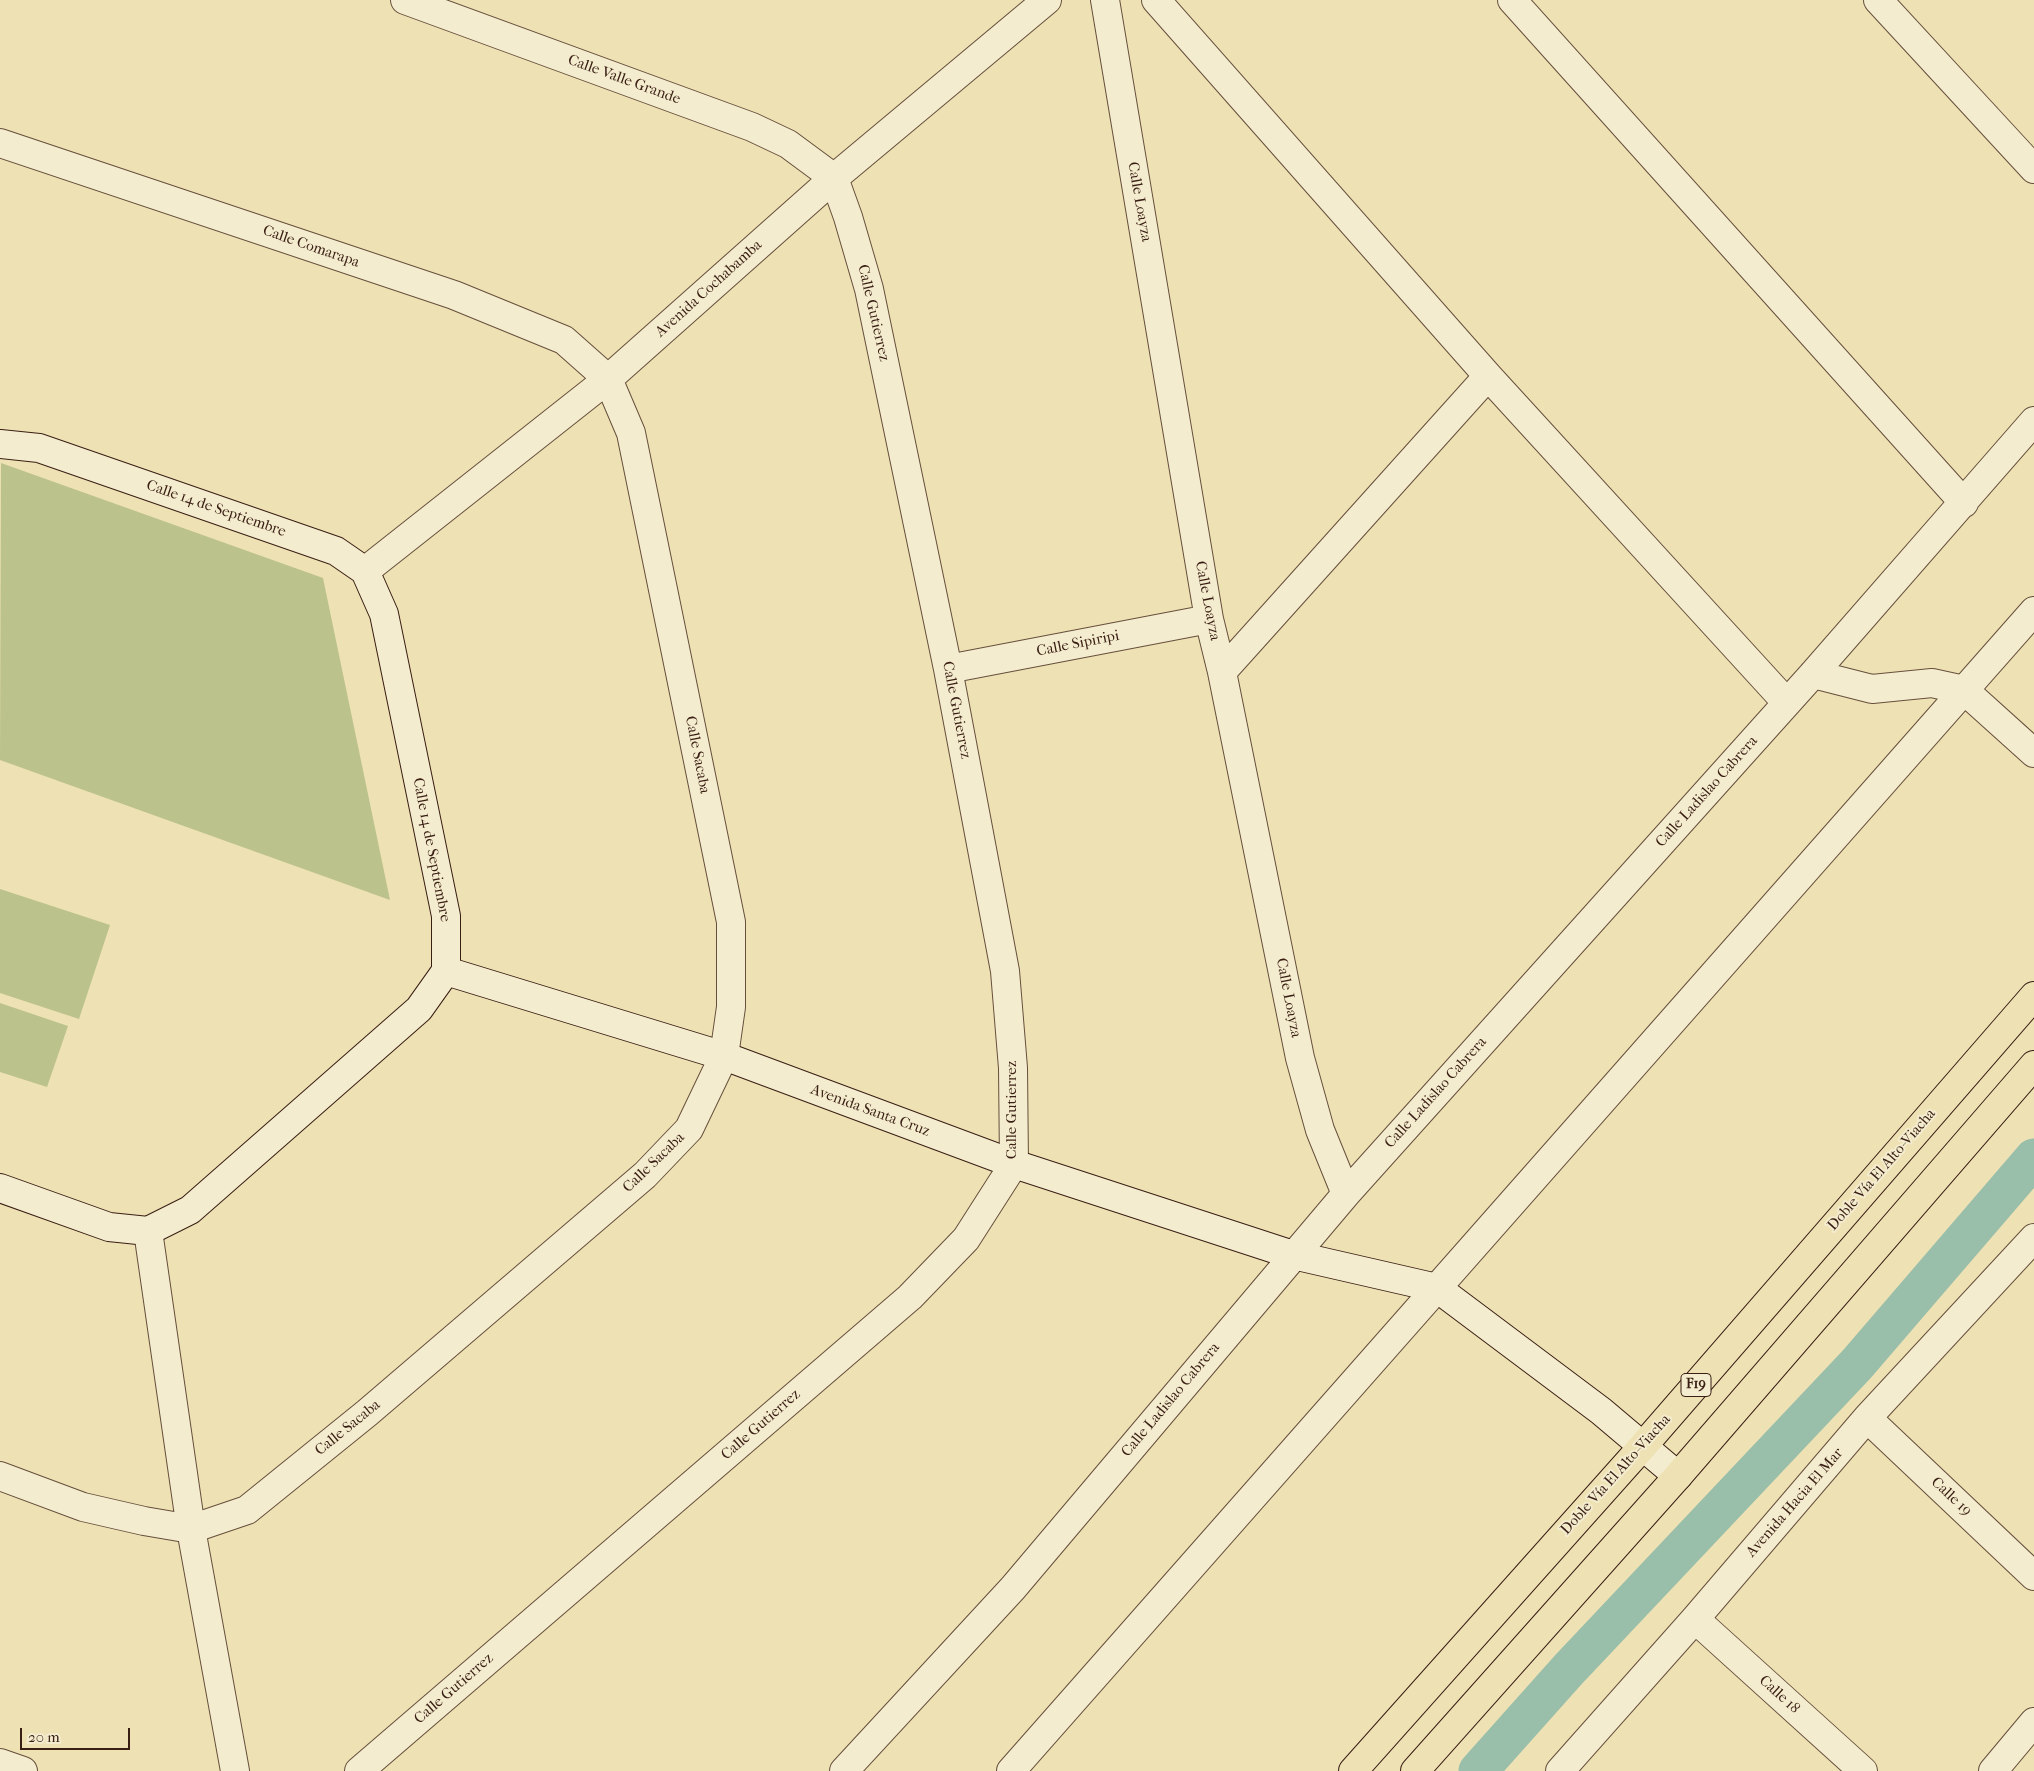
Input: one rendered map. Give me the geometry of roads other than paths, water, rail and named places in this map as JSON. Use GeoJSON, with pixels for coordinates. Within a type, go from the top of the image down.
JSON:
{"type":"FeatureCollection","features":[{"type":"Feature","properties":{"kind":"highway","name":"Doble Vía El Alto-Viacha"},"geometry":{"type":"LineString","coordinates":[[1353,1771],[1643,1446],[2034,996]]}},
{"type":"Feature","properties":{"kind":"highway"},"geometry":{"type":"LineString","coordinates":[[1415,1771],[1678,1476],[2034,1065]]}},
{"type":"Feature","properties":{"kind":"street","name":"Calle Valle Grande"},"geometry":{"type":"LineString","coordinates":[[405,0],[752,127],[788,144],[834,178]]}},
{"type":"Feature","properties":{"kind":"street","name":"Avenida Cochabamba"},"geometry":{"type":"LineString","coordinates":[[365,571],[608,379],[834,178],[1047,0]]}},
{"type":"Feature","properties":{"kind":"street","name":"Calle Loayza"},"geometry":{"type":"LineString","coordinates":[[1105,0],[1209,619],[1222,672],[1300,1058],[1320,1130],[1346,1194]]}},
{"type":"Feature","properties":{"kind":"street"},"geometry":{"type":"LineString","coordinates":[[1156,0],[1488,376],[1787,703]]}},
{"type":"Feature","properties":{"kind":"street"},"geometry":{"type":"LineString","coordinates":[[1512,0],[1964,503]]}},
{"type":"Feature","properties":{"kind":"street"},"geometry":{"type":"LineString","coordinates":[[1878,0],[2034,170]]}},
{"type":"Feature","properties":{"kind":"street","name":"Calle Comarapa"},"geometry":{"type":"LineString","coordinates":[[0,143],[454,295],[564,340],[608,379]]}},
{"type":"Feature","properties":{"kind":"street","name":"Calle Gutierrez"},"geometry":{"type":"LineString","coordinates":[[359,1771],[910,1297],[966,1239],[1014,1164],[1013,1068],[1006,971],[948,669],[869,289],[834,178]]}},
{"type":"Feature","properties":{"kind":"street"},"geometry":{"type":"LineString","coordinates":[[1222,672],[1488,376]]}},
{"type":"Feature","properties":{"kind":"street","name":"Calle Sacaba"},"geometry":{"type":"LineString","coordinates":[[0,1476],[83,1507],[144,1521],[191,1529],[246,1510],[367,1413],[645,1175],[689,1129],[724,1056],[731,1007],[731,922],[631,433],[608,379]]}},
{"type":"Feature","properties":{"kind":"street","name":"Calle Ladislao Cabrera"},"geometry":{"type":"LineString","coordinates":[[844,1771],[1012,1588],[1346,1194],[1813,674],[2034,421]]}},
{"type":"Feature","properties":{"kind":"street","name":"Calle 14 de Septiembre"},"geometry":{"type":"LineString","coordinates":[[0,444],[39,448],[58,454],[336,551],[365,571],[384,614],[442,896],[446,916],[446,971]]}},
{"type":"Feature","properties":{"kind":"street"},"geometry":{"type":"LineString","coordinates":[[1011,1771],[2034,611]]}},
{"type":"Feature","properties":{"kind":"street","name":"Calle Sipiripi"},"geometry":{"type":"LineString","coordinates":[[948,669],[1209,619]]}},
{"type":"Feature","properties":{"kind":"street"},"geometry":{"type":"LineString","coordinates":[[1813,674],[1872,689],[1932,683],[1964,690],[2034,753]]}},
{"type":"Feature","properties":{"kind":"street"},"geometry":{"type":"LineString","coordinates":[[0,1188],[108,1227],[148,1232],[190,1210],[419,1009],[446,971]]}},
{"type":"Feature","properties":{"kind":"street","name":"Avenida Santa Cruz"},"geometry":{"type":"LineString","coordinates":[[446,971],[724,1056],[1014,1164],[1293,1255],[1437,1288]]}},
{"type":"Feature","properties":{"kind":"street"},"geometry":{"type":"LineString","coordinates":[[148,1232],[191,1529],[235,1771]]}},
{"type":"Feature","properties":{"kind":"street","name":"Avenida Hacia El Mar"},"geometry":{"type":"LineString","coordinates":[[1560,1771],[1695,1619],[1867,1418],[2034,1238]]}},
{"type":"Feature","properties":{"kind":"street"},"geometry":{"type":"LineString","coordinates":[[1437,1288],[1601,1411],[1678,1476]]}},
{"type":"Feature","properties":{"kind":"street","name":"Calle 19"},"geometry":{"type":"LineString","coordinates":[[1867,1418],[2034,1576]]}},
{"type":"Feature","properties":{"kind":"street","name":"Calle 18"},"geometry":{"type":"LineString","coordinates":[[1695,1619],[1863,1771]]}},
{"type":"Feature","properties":{"kind":"street"},"geometry":{"type":"LineString","coordinates":[[1993,1771],[2034,1722]]}},
{"type":"Feature","properties":{"kind":"street"},"geometry":{"type":"LineString","coordinates":[[0,1762],[24,1771]]}},
{"type":"Feature","properties":{"kind":"waterway"},"geometry":{"type":"LineString","coordinates":[[1478,1771],[1569,1669],[1857,1364],[2034,1158]]}}]}
